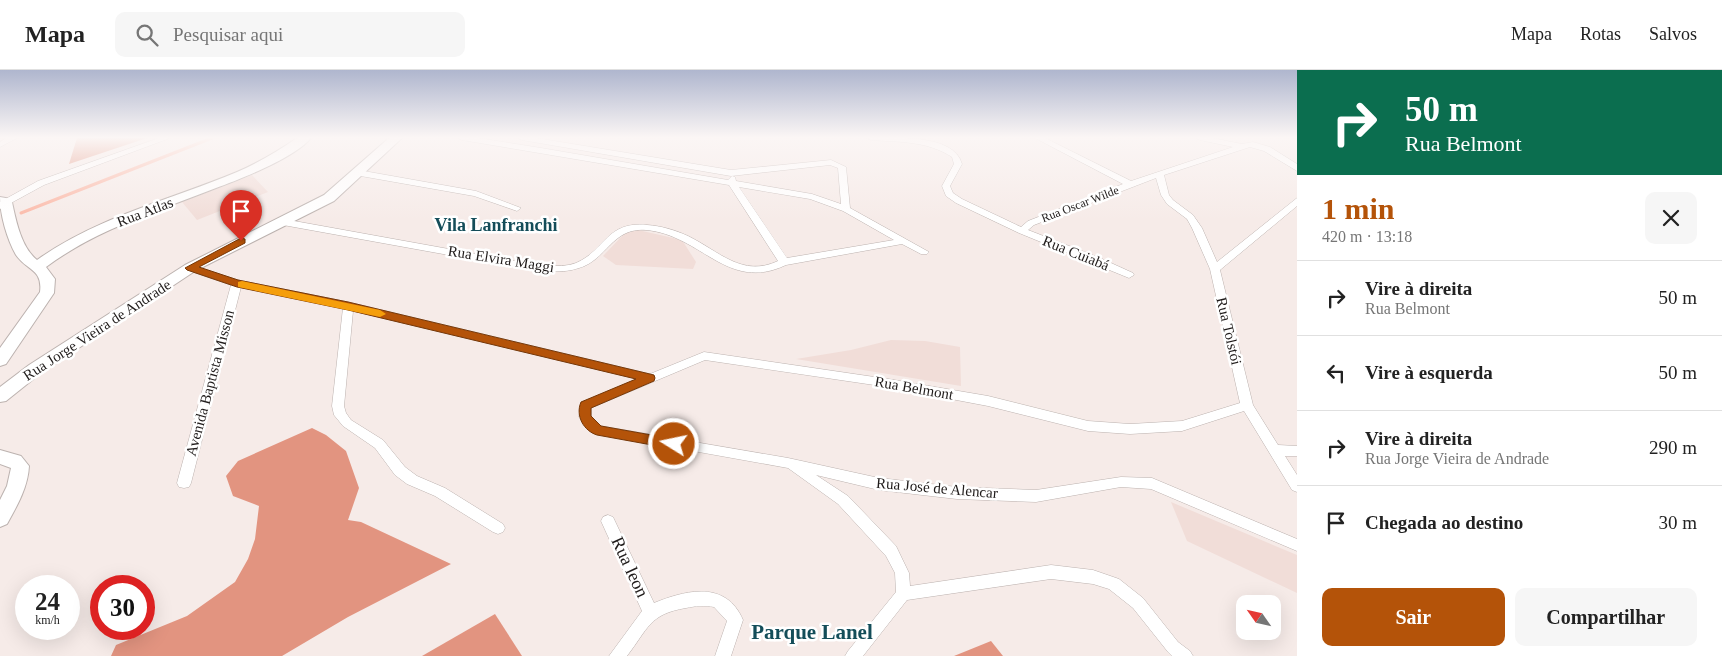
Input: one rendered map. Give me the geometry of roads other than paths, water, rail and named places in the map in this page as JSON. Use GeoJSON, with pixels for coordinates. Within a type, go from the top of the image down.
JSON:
{"type":"FeatureCollection","features":[{"type":"Feature","properties":{"kind":"street"},"geometry":{"type":"LineString","coordinates":[[0,360],[47,293],[50,282],[46,274],[38,266],[24,257],[3,208],[41,183],[90,165]]}},
{"type":"Feature","properties":{"kind":"street","name":"Rua Atlas"},"geometry":{"type":"LineString","coordinates":[[38,266],[92,232],[218,184],[261,165]]}},
{"type":"Feature","properties":{"kind":"street","name":"Rua Jorge Vieira de Andrade"},"geometry":{"type":"LineString","coordinates":[[0,396],[35,369],[190,268],[214,254],[329,198],[366,165]]}},
{"type":"Feature","properties":{"kind":"street"},"geometry":{"type":"LineString","coordinates":[[658,165],[732,178],[812,197],[846,209],[924,252]]}},
{"type":"Feature","properties":{"kind":"street"},"geometry":{"type":"LineString","coordinates":[[732,178],[801,165]]}},
{"type":"Feature","properties":{"kind":"street"},"geometry":{"type":"LineString","coordinates":[[838,165],[842,167],[846,209]]}},
{"type":"Feature","properties":{"kind":"street"},"geometry":{"type":"LineString","coordinates":[[957,165],[946,186],[949,194],[959,201],[1022,231]]}},
{"type":"Feature","properties":{"kind":"street"},"geometry":{"type":"LineString","coordinates":[[1093,165],[1130,184]]}},
{"type":"Feature","properties":{"kind":"street","name":"Rua Oscar Wilde"},"geometry":{"type":"LineString","coordinates":[[1022,231],[1031,223],[1130,184],[1188,165]]}},
{"type":"Feature","properties":{"kind":"street"},"geometry":{"type":"LineString","coordinates":[[358,173],[476,194],[517,208]]}},
{"type":"Feature","properties":{"kind":"street","name":"Rua Tolstói"},"geometry":{"type":"LineString","coordinates":[[1160,175],[1164,194],[1170,202],[1194,222],[1215,269],[1247,406],[1297,486]]}},
{"type":"Feature","properties":{"kind":"street"},"geometry":{"type":"LineString","coordinates":[[732,178],[784,262],[903,241]]}},
{"type":"Feature","properties":{"kind":"street"},"geometry":{"type":"LineString","coordinates":[[1215,269],[1297,201]]}},
{"type":"Feature","properties":{"kind":"street","name":"Rua Elvira Maggi"},"geometry":{"type":"LineString","coordinates":[[283,222],[522,264],[566,268],[587,263],[621,229],[637,226],[672,232],[687,238],[737,267],[756,272],[773,269],[784,262]]}},
{"type":"Feature","properties":{"kind":"street","name":"Rua Cuiabá"},"geometry":{"type":"LineString","coordinates":[[1022,231],[1097,260],[1128,275]]}},
{"type":"Feature","properties":{"kind":"street"},"geometry":{"type":"LineString","coordinates":[[190,268],[237,283],[348,306],[650,378]]}},
{"type":"Feature","properties":{"kind":"street","name":"Avenida Baptista Misson"},"geometry":{"type":"LineString","coordinates":[[184,484],[237,283]]}},
{"type":"Feature","properties":{"kind":"street"},"geometry":{"type":"LineString","coordinates":[[348,306],[338,406],[340,415],[347,423],[379,444],[400,471],[412,480],[440,492],[498,528]]}},
{"type":"Feature","properties":{"kind":"street","name":"Rua Belmont"},"geometry":{"type":"LineString","coordinates":[[585,406],[704,356],[888,383],[988,401],[1088,426],[1130,429],[1182,426],[1247,406]]}},
{"type":"Feature","properties":{"kind":"street","name":"Rua José de Alencar"},"geometry":{"type":"LineString","coordinates":[[585,406],[585,417],[597,430],[788,463],[879,484],[957,493],[1036,496],[1121,482],[1152,484],[1297,545]]}},
{"type":"Feature","properties":{"kind":"street"},"geometry":{"type":"LineString","coordinates":[[1273,450],[1297,451]]}},
{"type":"Feature","properties":{"kind":"street"},"geometry":{"type":"LineString","coordinates":[[0,457],[15,462],[20,466],[20,474],[12,495],[0,518]]}},
{"type":"Feature","properties":{"kind":"street"},"geometry":{"type":"LineString","coordinates":[[788,463],[842,500],[891,550],[902,573],[903,594],[853,656]]}},
{"type":"Feature","properties":{"kind":"street","name":"Rua leon"},"geometry":{"type":"LineString","coordinates":[[608,521],[651,613]]}},
{"type":"Feature","properties":{"kind":"street"},"geometry":{"type":"LineString","coordinates":[[903,594],[1051,572],[1093,577],[1114,584],[1138,603],[1173,647],[1185,656]]}},
{"type":"Feature","properties":{"kind":"street"},"geometry":{"type":"LineString","coordinates":[[618,656],[651,613],[669,604],[700,599],[715,600],[727,607],[734,620],[723,656]]}},
{"type":"Feature","properties":{"kind":"waterway"},"geometry":{"type":"LineString","coordinates":[[21,213],[142,165]]}},
{"type":"Feature","properties":{"kind":"district","name":"Vila Lanfranchi"},"geometry":{"type":"Point","coordinates":[496,225]}},
{"type":"Feature","properties":{"kind":"district","name":"Parque Lanel"},"geometry":{"type":"Point","coordinates":[812,632]}}]}
